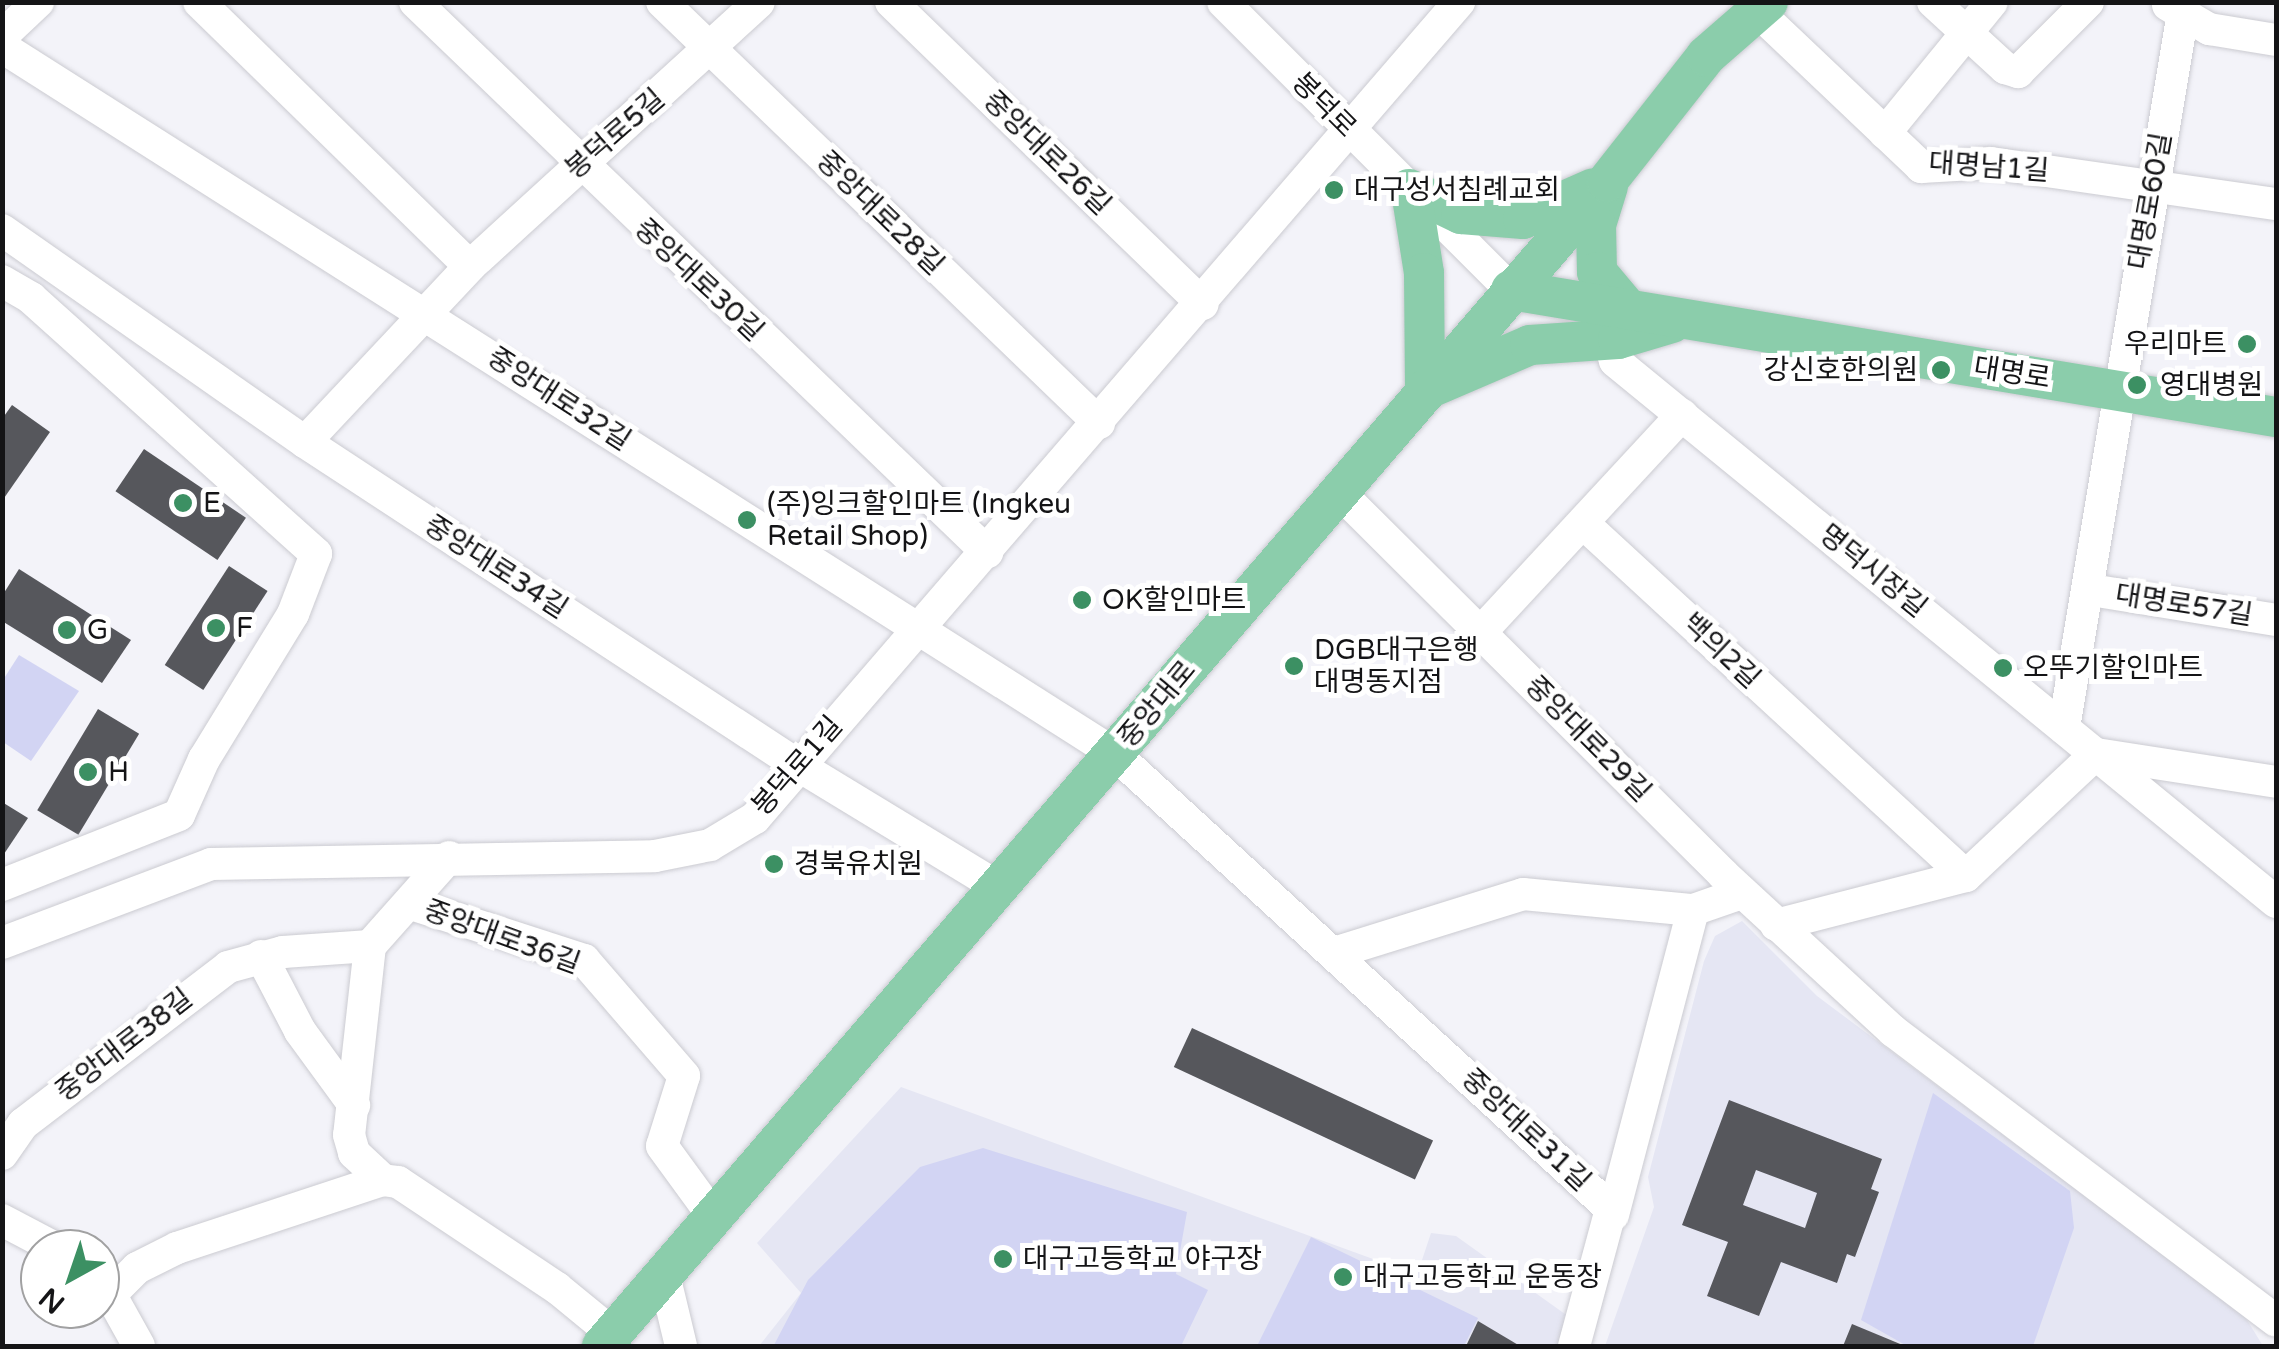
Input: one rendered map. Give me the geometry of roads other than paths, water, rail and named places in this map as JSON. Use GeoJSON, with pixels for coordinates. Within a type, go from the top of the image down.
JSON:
{"type":"FeatureCollection","features":[{"type":"Feature","properties":{"kind":"main road","name":"중앙대로"},"geometry":{"type":"LineString","coordinates":[[607,1340],[1609,180],[1706,56],[1752,6]]}},
{"type":"Feature","properties":{"kind":"main road"},"geometry":{"type":"LineString","coordinates":[[1410,190],[1461,214],[1523,218],[1609,180]]}},
{"type":"Feature","properties":{"kind":"main road"},"geometry":{"type":"LineString","coordinates":[[1609,180],[1596,225],[1597,272],[1618,324]]}},
{"type":"Feature","properties":{"kind":"main road"},"geometry":{"type":"LineString","coordinates":[[1410,190],[1424,273],[1425,390],[1530,345],[1618,324]]}},
{"type":"Feature","properties":{"kind":"main road"},"geometry":{"type":"LineString","coordinates":[[1511,290],[1618,324]]}},
{"type":"Feature","properties":{"kind":"main road","name":"대명로"},"geometry":{"type":"LineString","coordinates":[[1618,324],[1686,319],[2276,417]]}},
{"type":"Feature","properties":{"kind":"street"},"geometry":{"type":"LineString","coordinates":[[2,36],[38,2]]}},
{"type":"Feature","properties":{"kind":"street"},"geometry":{"type":"LineString","coordinates":[[199,2],[470,266]]}},
{"type":"Feature","properties":{"kind":"street","name":"중앙대로30길"},"geometry":{"type":"LineString","coordinates":[[415,2],[578,165],[988,552]]}},
{"type":"Feature","properties":{"kind":"street","name":"중앙대로28길"},"geometry":{"type":"LineString","coordinates":[[662,2],[1098,423]]}},
{"type":"Feature","properties":{"kind":"street","name":"봉덕로5길"},"geometry":{"type":"LineString","coordinates":[[305,442],[470,266],[578,165],[711,50],[759,2]]}},
{"type":"Feature","properties":{"kind":"street","name":"중앙대로26길"},"geometry":{"type":"LineString","coordinates":[[891,2],[1203,304]]}},
{"type":"Feature","properties":{"kind":"street","name":"봉덕로"},"geometry":{"type":"LineString","coordinates":[[1223,2],[1511,290]]}},
{"type":"Feature","properties":{"kind":"street","name":"봉덕로1길"},"geometry":{"type":"LineString","coordinates":[[2,943],[211,864],[449,857],[592,860],[710,845],[755,818],[1203,304],[1459,2]]}},
{"type":"Feature","properties":{"kind":"street"},"geometry":{"type":"LineString","coordinates":[[1934,2],[2005,68],[2018,72],[2088,2]]}},
{"type":"Feature","properties":{"kind":"street"},"geometry":{"type":"LineString","coordinates":[[1885,133],[1992,2]]}},
{"type":"Feature","properties":{"kind":"street","name":"대명남1길"},"geometry":{"type":"LineString","coordinates":[[1752,6],[1921,167],[1991,163],[2154,183],[2276,204]]}},
{"type":"Feature","properties":{"kind":"street"},"geometry":{"type":"LineString","coordinates":[[2174,7],[2210,29],[2276,40]]}},
{"type":"Feature","properties":{"kind":"street","name":"대명로60길"},"geometry":{"type":"LineString","coordinates":[[2119,391],[2154,183],[2174,7]]}},
{"type":"Feature","properties":{"kind":"street","name":"중앙대로32길"},"geometry":{"type":"LineString","coordinates":[[2,47],[1115,754]]}},
{"type":"Feature","properties":{"kind":"street","name":"중앙대로34길"},"geometry":{"type":"LineString","coordinates":[[2,230],[305,442],[799,766],[1000,888]]}},
{"type":"Feature","properties":{"kind":"street"},"geometry":{"type":"LineString","coordinates":[[2,280],[30,298],[316,554],[293,614],[204,760],[179,815],[2,885]]}},
{"type":"Feature","properties":{"kind":"street","name":"명덕시장길"},"geometry":{"type":"LineString","coordinates":[[1618,324],[1615,361],[2276,902]]}},
{"type":"Feature","properties":{"kind":"street"},"geometry":{"type":"LineString","coordinates":[[2064,728],[2090,590],[2119,391]]}},
{"type":"Feature","properties":{"kind":"street"},"geometry":{"type":"LineString","coordinates":[[1480,632],[1584,526],[1682,415]]}},
{"type":"Feature","properties":{"kind":"street","name":"중앙대로29길"},"geometry":{"type":"LineString","coordinates":[[1338,491],[1742,893],[1894,1032],[2276,1320]]}},
{"type":"Feature","properties":{"kind":"street","name":"백의2길"},"geometry":{"type":"LineString","coordinates":[[1584,526],[1966,876]]}},
{"type":"Feature","properties":{"kind":"street","name":"대명로57길"},"geometry":{"type":"LineString","coordinates":[[2090,590],[2276,620]]}},
{"type":"Feature","properties":{"kind":"street","name":"중앙대로31길"},"geometry":{"type":"LineString","coordinates":[[1115,754],[1613,1216],[1574,1346]]}},
{"type":"Feature","properties":{"kind":"street"},"geometry":{"type":"LineString","coordinates":[[1776,924],[1966,876],[2096,754],[2276,782]]}},
{"type":"Feature","properties":{"kind":"street"},"geometry":{"type":"LineString","coordinates":[[449,857],[370,946],[354,1105],[354,1153],[383,1180],[504,1252],[607,1340]]}},
{"type":"Feature","properties":{"kind":"street"},"geometry":{"type":"LineString","coordinates":[[1334,954],[1524,894],[1694,910],[1742,893]]}},
{"type":"Feature","properties":{"kind":"street","name":"중앙대로36길"},"geometry":{"type":"LineString","coordinates":[[410,904],[584,960],[684,1076],[662,1146],[713,1216]]}},
{"type":"Feature","properties":{"kind":"street"},"geometry":{"type":"LineString","coordinates":[[1613,1216],[1694,910]]}},
{"type":"Feature","properties":{"kind":"street","name":"중앙대로38길"},"geometry":{"type":"LineString","coordinates":[[2,1154],[23,1124],[200,986],[261,956],[370,946]]}},
{"type":"Feature","properties":{"kind":"street"},"geometry":{"type":"LineString","coordinates":[[261,956],[317,1058],[354,1105]]}},
{"type":"Feature","properties":{"kind":"street"},"geometry":{"type":"LineString","coordinates":[[120,1277],[177,1248],[383,1180]]}},
{"type":"Feature","properties":{"kind":"street"},"geometry":{"type":"LineString","coordinates":[[664,1275],[681,1346]]}},
{"type":"Feature","properties":{"kind":"street"},"geometry":{"type":"LineString","coordinates":[[120,1309],[139,1346]]}},
{"type":"Feature","properties":{"kind":"place","name":"대구성서침례교회"},"geometry":{"type":"Point","coordinates":[1334,190]}},
{"type":"Feature","properties":{"kind":"place","name":"우리마트"},"geometry":{"type":"Point","coordinates":[2247,344]}},
{"type":"Feature","properties":{"kind":"place","name":"강신호한의원"},"geometry":{"type":"Point","coordinates":[1941,370]}},
{"type":"Feature","properties":{"kind":"place","name":"영대병원"},"geometry":{"type":"Point","coordinates":[2137,385]}},
{"type":"Feature","properties":{"kind":"place","name":"E"},"geometry":{"type":"Point","coordinates":[183,503]}},
{"type":"Feature","properties":{"kind":"place","name":"(주)잉크할인마트 (Ingkeu Retail Shop)"},"geometry":{"type":"Point","coordinates":[747,520]}},
{"type":"Feature","properties":{"kind":"place","name":"OK할인마트"},"geometry":{"type":"Point","coordinates":[1082,600]}},
{"type":"Feature","properties":{"kind":"place","name":"F"},"geometry":{"type":"Point","coordinates":[216,628]}},
{"type":"Feature","properties":{"kind":"place","name":"G"},"geometry":{"type":"Point","coordinates":[67,630]}},
{"type":"Feature","properties":{"kind":"place","name":"DGB대구은행 대명동지점"},"geometry":{"type":"Point","coordinates":[1294,666]}},
{"type":"Feature","properties":{"kind":"place","name":"오뚜기할인마트"},"geometry":{"type":"Point","coordinates":[2003,668]}},
{"type":"Feature","properties":{"kind":"place","name":"H"},"geometry":{"type":"Point","coordinates":[88,772]}},
{"type":"Feature","properties":{"kind":"place","name":"경북유치원"},"geometry":{"type":"Point","coordinates":[774,864]}},
{"type":"Feature","properties":{"kind":"place","name":"대구고등학교 야구장"},"geometry":{"type":"Point","coordinates":[1003,1259]}},
{"type":"Feature","properties":{"kind":"place","name":"대구고등학교 운동장"},"geometry":{"type":"Point","coordinates":[1343,1277]}}]}
